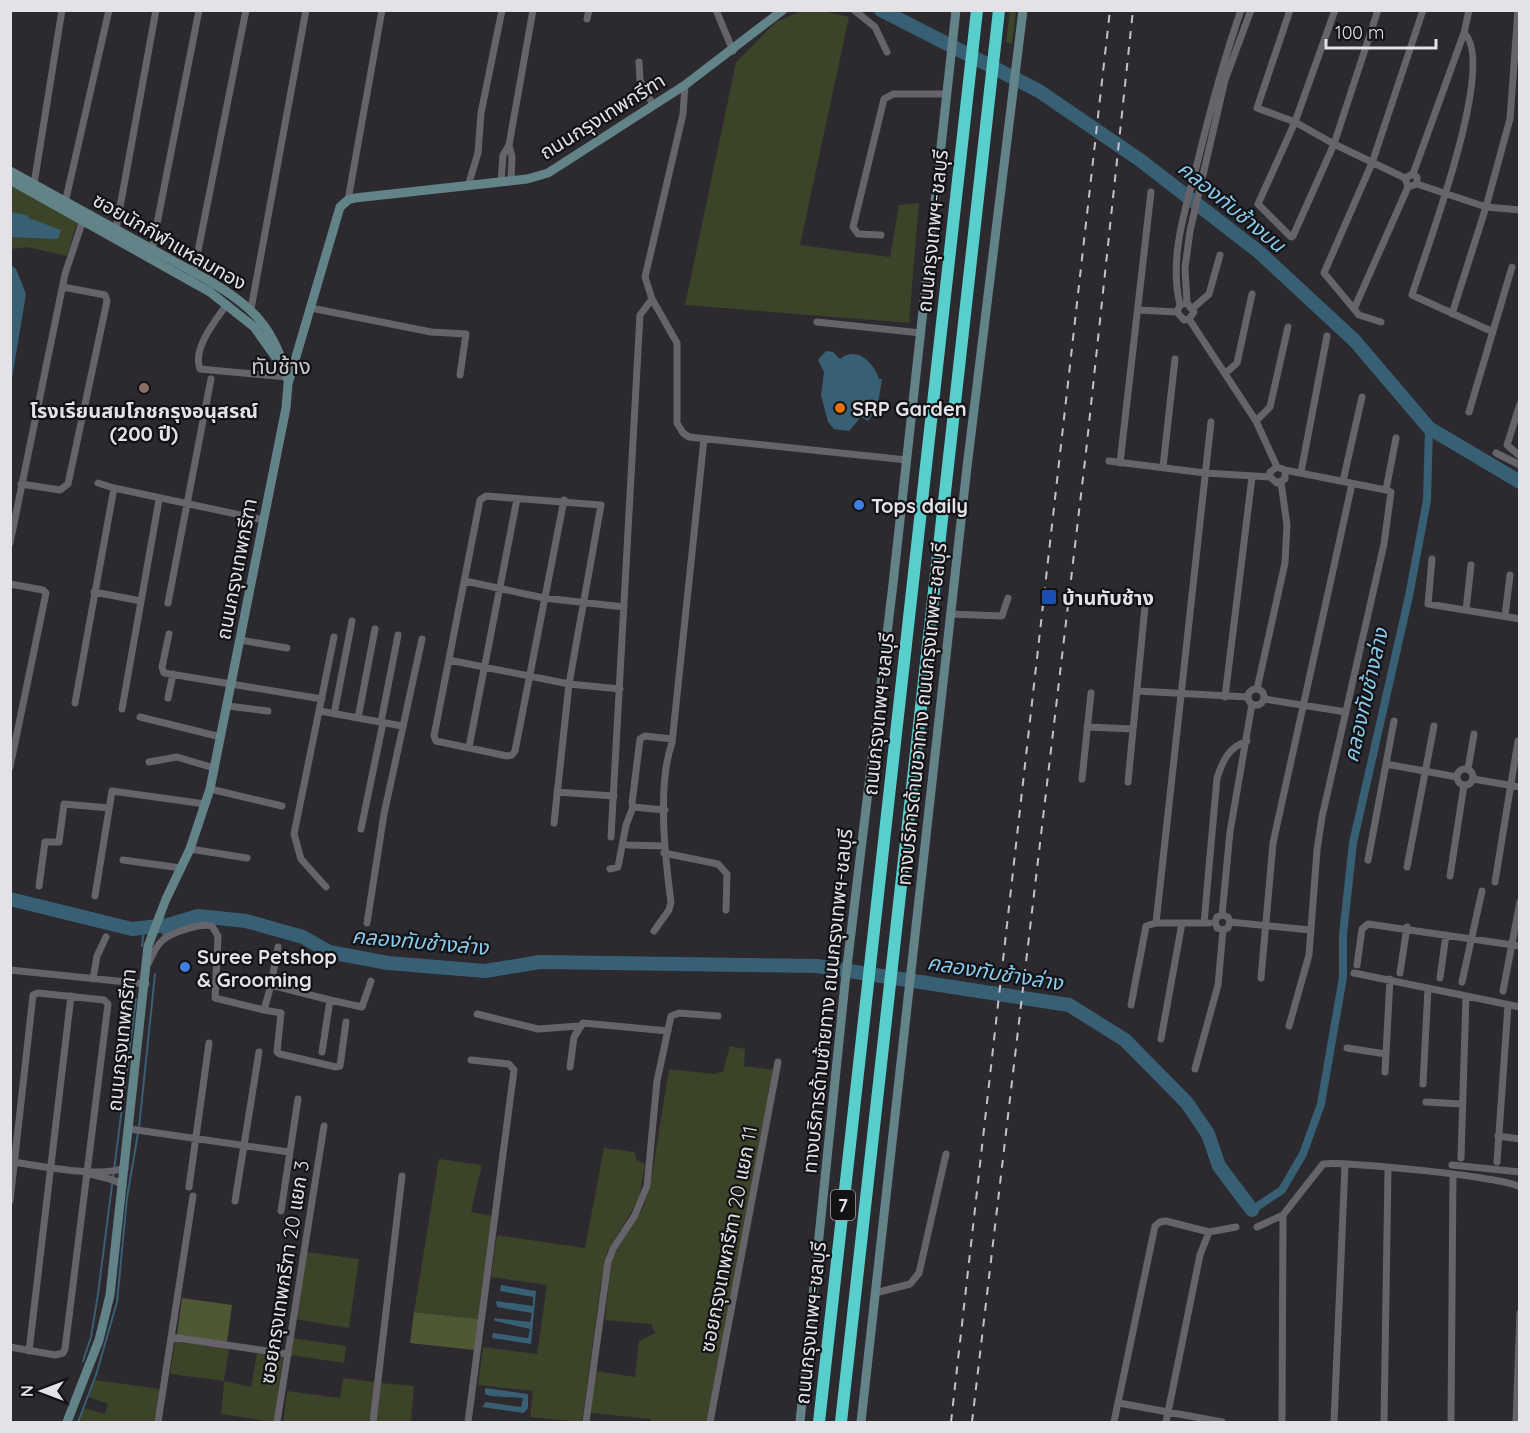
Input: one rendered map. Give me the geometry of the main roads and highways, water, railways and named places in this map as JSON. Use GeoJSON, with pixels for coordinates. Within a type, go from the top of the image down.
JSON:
{"type":"FeatureCollection","features":[{"type":"Feature","properties":{"kind":"highway","name":"ถนนกรุงเทพฯ-ชลบุรี"},"geometry":{"type":"LineString","coordinates":[[841,1422],[999,10]]}},
{"type":"Feature","properties":{"kind":"highway","name":"ถนนกรุงเทพฯ-ชลบุรี"},"geometry":{"type":"LineString","coordinates":[[819,1422],[976,17]]}},
{"type":"Feature","properties":{"kind":"main road","name":"ทางบริการด้านขวาทาง ถนนกรุงเทพฯ-ชลบุรี"},"geometry":{"type":"LineString","coordinates":[[861,1422],[950,614],[1010,101],[1023,10]]}},
{"type":"Feature","properties":{"kind":"main road","name":"ถนนกรุงเทพกรีฑา"},"geometry":{"type":"LineString","coordinates":[[67,1422],[99,1340],[105,1317],[125,1168],[133,1129],[150,938],[190,849],[210,789],[286,408],[286,377],[311,308],[340,207],[348,200],[506,182],[548,173],[685,85],[785,11]]}},
{"type":"Feature","properties":{"kind":"main road","name":"ทางบริการด้านซ้ายทาง ถนนกรุงเทพฯ-ชลบุรี"},"geometry":{"type":"LineString","coordinates":[[800,1422],[845,983],[907,460],[956,11]]}},
{"type":"Feature","properties":{"kind":"main road","name":"ซอยนักกีฬาแหลมทอง"},"geometry":{"type":"LineString","coordinates":[[10,171],[64,203],[152,249],[193,276],[254,327],[286,377]]}},
{"type":"Feature","properties":{"kind":"main road","name":"ซอยนักกีฬาแหลมทอง"},"geometry":{"type":"LineString","coordinates":[[10,180],[251,309],[273,336],[286,377]]}},
{"type":"Feature","properties":{"kind":"water"},"geometry":{"type":"Polygon","coordinates":[[[11,212],[27,215],[29,218],[61,230],[58,239],[11,237],[11,212]]]}},
{"type":"Feature","properties":{"kind":"water"},"geometry":{"type":"Polygon","coordinates":[[[11,265],[16,269],[26,294],[11,384],[11,265]]]}},
{"type":"Feature","properties":{"kind":"water"},"geometry":{"type":"Polygon","coordinates":[[[826,351],[833,352],[840,359],[853,354],[864,358],[873,367],[879,379],[882,379],[877,409],[868,421],[861,417],[849,431],[834,429],[828,422],[821,395],[824,372],[818,360],[826,351]]]}},
{"type":"Feature","properties":{"kind":"water"},"geometry":{"type":"Polygon","coordinates":[[[501,1285],[536,1291],[531,1344],[492,1338],[493,1333],[528,1338],[530,1329],[495,1321],[494,1318],[530,1322],[532,1313],[497,1307],[496,1301],[533,1306],[533,1297],[500,1291],[501,1285]]]}},
{"type":"Feature","properties":{"kind":"water"},"geometry":{"type":"Polygon","coordinates":[[[485,1388],[528,1394],[528,1408],[524,1413],[482,1407],[486,1402],[521,1407],[523,1398],[490,1396],[485,1394],[485,1388]]]}},
{"type":"Feature","properties":{"kind":"waterway","name":"คลองทับช้างบน"},"geometry":{"type":"LineString","coordinates":[[881,10],[1039,91],[1140,160],[1259,252],[1355,341],[1429,428],[1520,482]]}},
{"type":"Feature","properties":{"kind":"waterway","name":"คลองทับช้างล่าง"},"geometry":{"type":"LineString","coordinates":[[1252,1210],[1282,1190],[1303,1154],[1321,1104],[1343,977],[1343,934],[1353,843],[1409,596],[1427,500],[1429,428]]}},
{"type":"Feature","properties":{"kind":"waterway","name":"คลองทับช้างล่าง"},"geometry":{"type":"LineString","coordinates":[[10,899],[132,929],[168,925],[198,916],[246,921],[303,937],[329,952],[388,963],[485,971],[540,962],[817,966],[1069,1005],[1125,1040],[1187,1103],[1208,1134],[1219,1166],[1252,1210]]}},
{"type":"Feature","properties":{"kind":"waterway","name":"คลองทับช้างล่าง"},"geometry":{"type":"LineString","coordinates":[[166,933],[168,925]]}},
{"type":"Feature","properties":{"kind":"waterway"},"geometry":{"type":"LineString","coordinates":[[142,946],[144,928]]}},
{"type":"Feature","properties":{"kind":"waterway"},"geometry":{"type":"LineString","coordinates":[[139,1128],[155,974]]}},
{"type":"Feature","properties":{"kind":"waterway"},"geometry":{"type":"LineString","coordinates":[[83,1361],[91,1337],[98,1294],[136,999]]}},
{"type":"Feature","properties":{"kind":"waterway"},"geometry":{"type":"LineString","coordinates":[[78,1422],[96,1375],[117,1302],[127,1198],[138,1133]]}},
{"type":"Feature","properties":{"kind":"railway"},"geometry":{"type":"LineString","coordinates":[[951,1422],[1110,10]]}},
{"type":"Feature","properties":{"kind":"railway"},"geometry":{"type":"LineString","coordinates":[[972,1422],[1086,452],[1133,10]]}},
{"type":"Feature","properties":{"kind":"place","name":"โรงเรียนสมโภชกรุงอนุสรณ์ (200 ปี)"},"geometry":{"type":"Point","coordinates":[144,388]}},
{"type":"Feature","properties":{"kind":"place","name":"SRP Garden"},"geometry":{"type":"Point","coordinates":[840,408]}},
{"type":"Feature","properties":{"kind":"place","name":"Tops daily"},"geometry":{"type":"Point","coordinates":[859,505]}},
{"type":"Feature","properties":{"kind":"place","name":"บ้านทับช้าง"},"geometry":{"type":"Point","coordinates":[1049,597]}},
{"type":"Feature","properties":{"kind":"place","name":"Suree Petshop & Grooming"},"geometry":{"type":"Point","coordinates":[185,967]}},
{"type":"Feature","properties":{"kind":"district","name":"ทับช้าง"},"geometry":{"type":"Point","coordinates":[281,366]}}]}
